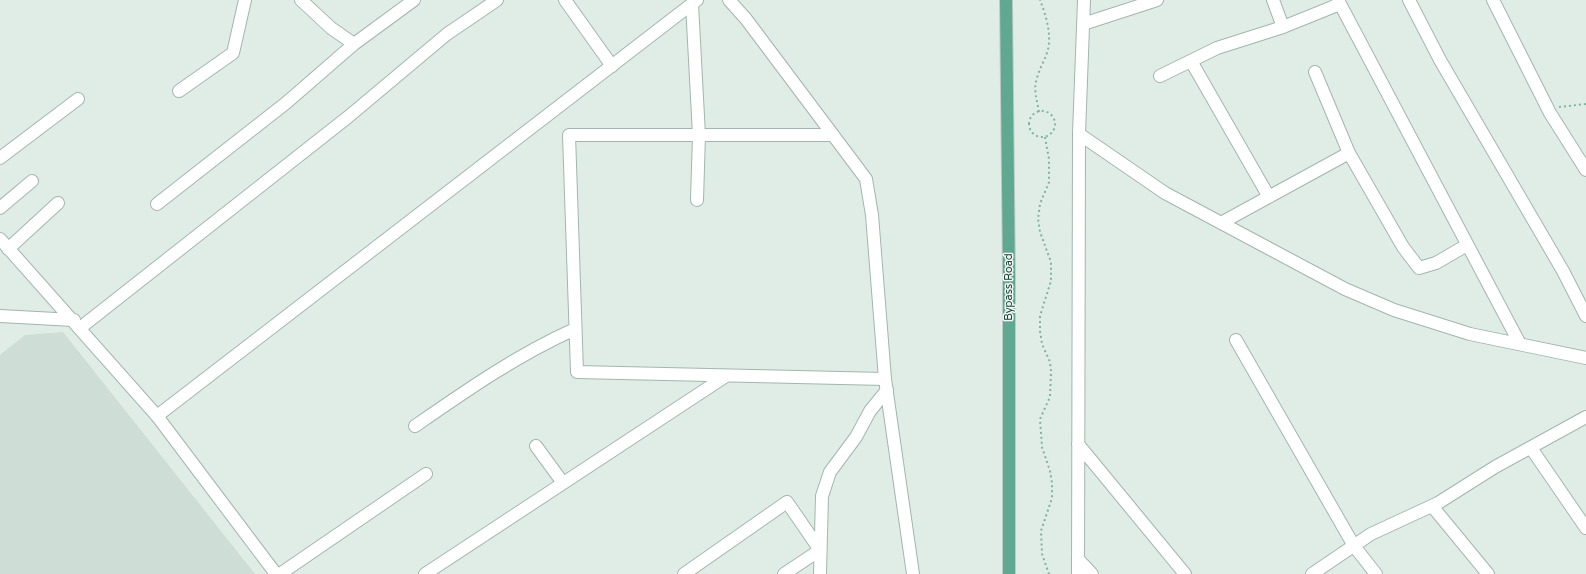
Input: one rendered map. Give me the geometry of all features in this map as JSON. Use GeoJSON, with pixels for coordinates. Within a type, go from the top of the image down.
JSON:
{"type":"FeatureCollection","features":[{"type":"Feature","properties":{"kind":"main road","name":"Bypass Road"},"geometry":{"type":"LineString","coordinates":[[1006,0],[1009,277],[1009,574]]}},
{"type":"Feature","properties":{"kind":"street"},"geometry":{"type":"LineString","coordinates":[[179,92],[233,53],[245,0]]}},
{"type":"Feature","properties":{"kind":"street"},"geometry":{"type":"LineString","coordinates":[[301,0],[331,28],[354,44]]}},
{"type":"Feature","properties":{"kind":"street"},"geometry":{"type":"LineString","coordinates":[[157,204],[286,103],[354,44],[414,0]]}},
{"type":"Feature","properties":{"kind":"street"},"geometry":{"type":"LineString","coordinates":[[0,316],[77,324],[342,122],[447,34],[497,0]]}},
{"type":"Feature","properties":{"kind":"street"},"geometry":{"type":"LineString","coordinates":[[565,0],[612,66]]}},
{"type":"Feature","properties":{"kind":"street"},"geometry":{"type":"LineString","coordinates":[[729,0],[746,19],[866,179],[872,216],[886,384],[913,574]]}},
{"type":"Feature","properties":{"kind":"street"},"geometry":{"type":"LineString","coordinates":[[1078,574],[1079,134],[1084,0]]}},
{"type":"Feature","properties":{"kind":"street"},"geometry":{"type":"LineString","coordinates":[[1083,24],[1157,0]]}},
{"type":"Feature","properties":{"kind":"street"},"geometry":{"type":"LineString","coordinates":[[1273,0],[1282,27]]}},
{"type":"Feature","properties":{"kind":"street"},"geometry":{"type":"LineString","coordinates":[[1408,0],[1440,60],[1563,271],[1586,316]]}},
{"type":"Feature","properties":{"kind":"street"},"geometry":{"type":"LineString","coordinates":[[1493,0],[1548,108],[1586,170]]}},
{"type":"Feature","properties":{"kind":"street"},"geometry":{"type":"LineString","coordinates":[[157,416],[694,2]]}},
{"type":"Feature","properties":{"kind":"street"},"geometry":{"type":"LineString","coordinates":[[694,2],[699,135],[697,200]]}},
{"type":"Feature","properties":{"kind":"street"},"geometry":{"type":"LineString","coordinates":[[1160,76],[1217,48],[1282,27],[1339,2],[1520,344]]}},
{"type":"Feature","properties":{"kind":"street"},"geometry":{"type":"LineString","coordinates":[[1191,61],[1269,197]]}},
{"type":"Feature","properties":{"kind":"street"},"geometry":{"type":"LineString","coordinates":[[1315,72],[1349,153],[1403,247],[1419,268],[1436,263],[1468,245]]}},
{"type":"Feature","properties":{"kind":"street"},"geometry":{"type":"LineString","coordinates":[[0,158],[78,99]]}},
{"type":"Feature","properties":{"kind":"street"},"geometry":{"type":"LineString","coordinates":[[1079,134],[1165,193],[1345,289],[1394,310],[1470,334],[1586,358]]}},
{"type":"Feature","properties":{"kind":"street"},"geometry":{"type":"LineString","coordinates":[[833,135],[569,135],[577,372],[726,376],[886,384]]}},
{"type":"Feature","properties":{"kind":"street"},"geometry":{"type":"LineString","coordinates":[[1221,223],[1349,153]]}},
{"type":"Feature","properties":{"kind":"street"},"geometry":{"type":"LineString","coordinates":[[0,208],[32,181]]}},
{"type":"Feature","properties":{"kind":"street"},"geometry":{"type":"LineString","coordinates":[[8,248],[58,203]]}},
{"type":"Feature","properties":{"kind":"street"},"geometry":{"type":"LineString","coordinates":[[0,239],[77,324],[157,416],[276,574]]}},
{"type":"Feature","properties":{"kind":"street"},"geometry":{"type":"LineString","coordinates":[[415,426],[503,367],[538,346],[575,329]]}},
{"type":"Feature","properties":{"kind":"street"},"geometry":{"type":"LineString","coordinates":[[1236,340],[1354,546],[1376,574]]}},
{"type":"Feature","properties":{"kind":"street"},"geometry":{"type":"LineString","coordinates":[[425,574],[726,376]]}},
{"type":"Feature","properties":{"kind":"street"},"geometry":{"type":"LineString","coordinates":[[820,574],[822,496],[830,472],[856,437],[886,384]]}},
{"type":"Feature","properties":{"kind":"street"},"geometry":{"type":"LineString","coordinates":[[1312,574],[1371,534],[1432,506],[1586,417]]}},
{"type":"Feature","properties":{"kind":"street"},"geometry":{"type":"LineString","coordinates":[[1078,444],[1185,574]]}},
{"type":"Feature","properties":{"kind":"street"},"geometry":{"type":"LineString","coordinates":[[536,446],[563,483]]}},
{"type":"Feature","properties":{"kind":"street"},"geometry":{"type":"LineString","coordinates":[[1531,448],[1586,528]]}},
{"type":"Feature","properties":{"kind":"street"},"geometry":{"type":"LineString","coordinates":[[280,574],[426,474]]}},
{"type":"Feature","properties":{"kind":"street"},"geometry":{"type":"LineString","coordinates":[[684,574],[787,502],[820,550]]}},
{"type":"Feature","properties":{"kind":"street"},"geometry":{"type":"LineString","coordinates":[[1432,506],[1488,574]]}},
{"type":"Feature","properties":{"kind":"street"},"geometry":{"type":"LineString","coordinates":[[784,574],[820,550]]}},
{"type":"Feature","properties":{"kind":"street"},"geometry":{"type":"LineString","coordinates":[[1078,559],[1092,574]]}},
{"type":"Feature","properties":{"kind":"path"},"geometry":{"type":"LineString","coordinates":[[1039,112],[1035,92],[1036,79],[1046,56],[1049,42],[1047,24],[1040,0]]}},
{"type":"Feature","properties":{"kind":"path"},"geometry":{"type":"LineString","coordinates":[[1548,108],[1586,104]]}},
{"type":"Feature","properties":{"kind":"path"},"geometry":{"type":"LineString","coordinates":[[1039,112],[1048,112],[1055,119],[1056,124],[1053,132],[1045,138],[1041,138],[1033,134],[1029,125],[1032,117],[1039,112]]}},
{"type":"Feature","properties":{"kind":"path"},"geometry":{"type":"LineString","coordinates":[[1045,138],[1049,159],[1049,182],[1040,204],[1038,219],[1040,232],[1051,262],[1051,281],[1040,316],[1042,344],[1050,362],[1052,372],[1050,397],[1040,419],[1042,447],[1050,470],[1052,483],[1052,498],[1041,531],[1042,554],[1049,574]]}},
{"type":"Feature","properties":{"kind":"shaded area"},"geometry":{"type":"Polygon","coordinates":[[[63,332],[255,574],[0,574],[0,355],[25,335],[63,332]]]}}]}
